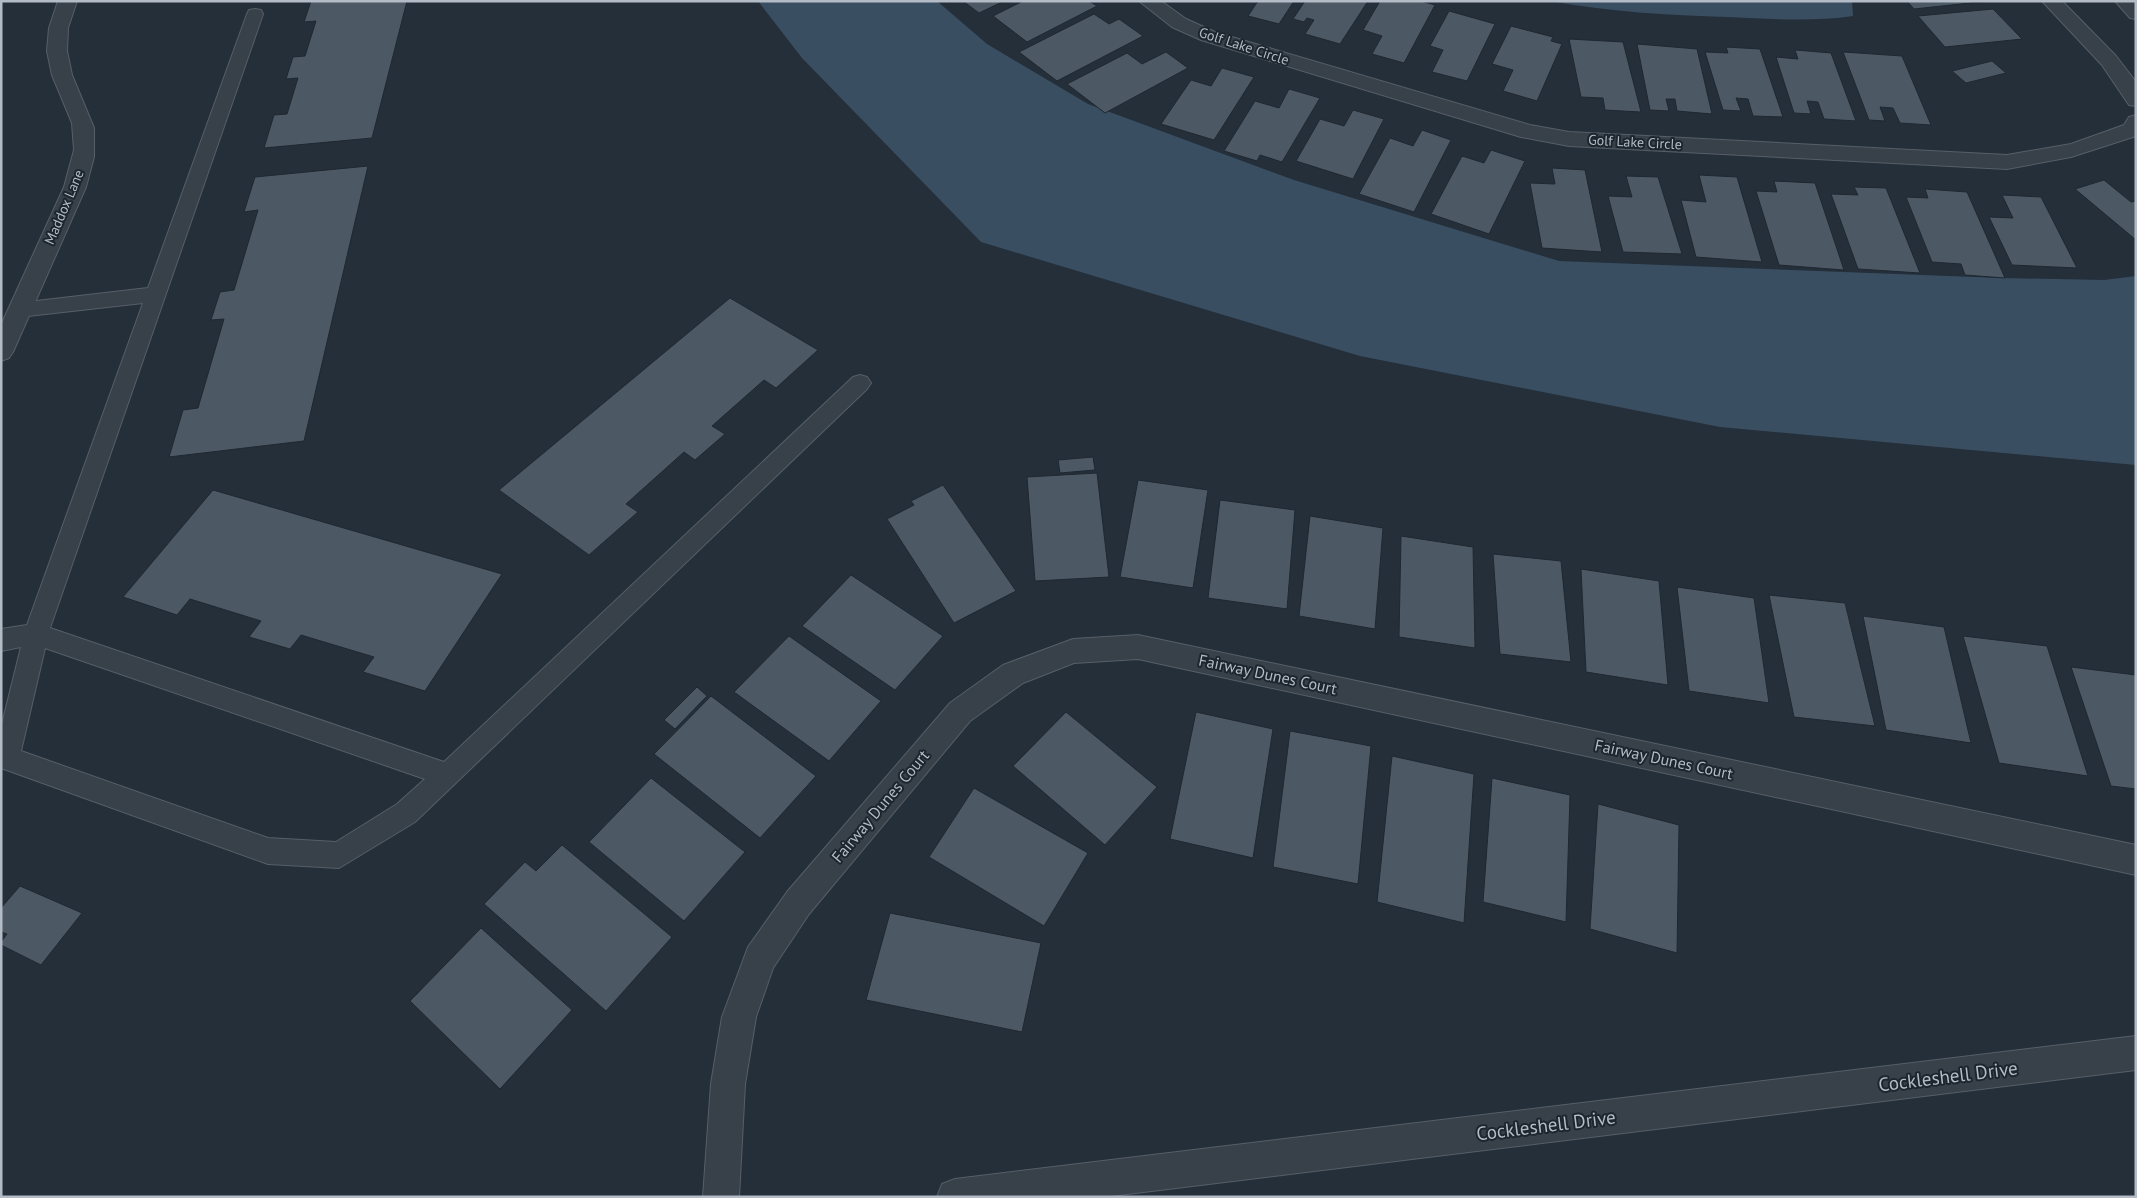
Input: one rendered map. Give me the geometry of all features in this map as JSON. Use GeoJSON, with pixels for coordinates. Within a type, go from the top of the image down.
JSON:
{"type":"FeatureCollection","features":[{"type":"Feature","properties":{"kind":"street","name":"Maddox Lane"},"geometry":{"type":"LineString","coordinates":[[1,352],[75,187],[84,158],[86,136],[78,113],[60,74],[55,54],[56,35],[68,1]]}},
{"type":"Feature","properties":{"kind":"street","name":"Golf Lake Circle"},"geometry":{"type":"LineString","coordinates":[[1148,1],[1179,23],[1208,36],[1528,132],[1569,139],[2007,162],[2046,158],[2107,140],[2133,129],[2136,122]]}},
{"type":"Feature","properties":{"kind":"street"},"geometry":{"type":"LineString","coordinates":[[2051,1],[2130,87],[2136,100]]}},
{"type":"Feature","properties":{"kind":"street","name":"Fairway Dunes Court"},"geometry":{"type":"LineString","coordinates":[[721,1197],[728,1084],[739,1017],[760,959],[798,903],[960,712],[1012,674],[1073,651],[1138,647],[2136,860]]}},
{"type":"Feature","properties":{"kind":"street","name":"Cockleshell Drive"},"geometry":{"type":"LineString","coordinates":[[955,1197],[2136,1053]]}},
{"type":"Feature","properties":{"kind":"lane"},"geometry":{"type":"LineString","coordinates":[[2123,1],[2136,14]]}},
{"type":"Feature","properties":{"kind":"lane"},"geometry":{"type":"LineString","coordinates":[[255,14],[36,634],[7,758],[268,851],[339,854],[406,813],[860,383]]}},
{"type":"Feature","properties":{"kind":"lane"},"geometry":{"type":"LineString","coordinates":[[19,310],[156,294]]}},
{"type":"Feature","properties":{"kind":"lane"},"geometry":{"type":"LineString","coordinates":[[1,640],[36,634],[448,775]]}},
{"type":"Feature","properties":{"kind":"water"},"geometry":{"type":"Polygon","coordinates":[[[758,1],[937,1],[987,44],[1088,104],[1294,180],[1559,261],[2001,278],[2104,280],[2136,276],[2136,465],[1720,427],[1360,356],[981,242],[802,58],[758,1]]]}},
{"type":"Feature","properties":{"kind":"water"},"geometry":{"type":"Polygon","coordinates":[[[1550,1],[1852,1],[1853,16],[1790,20],[1683,15],[1616,10],[1550,1]]]}},
{"type":"Feature","properties":{"kind":"building"},"geometry":{"type":"Polygon","coordinates":[[[311,1],[407,1],[372,138],[264,148],[274,115],[287,114],[298,78],[286,79],[293,57],[305,56],[316,21],[304,22],[311,1]]]}},
{"type":"Feature","properties":{"kind":"building"},"geometry":{"type":"Polygon","coordinates":[[[963,1],[1004,1],[979,13],[963,1]]]}},
{"type":"Feature","properties":{"kind":"building"},"geometry":{"type":"Polygon","coordinates":[[[1023,1],[1089,1],[1097,6],[1027,42],[993,16],[1023,1]]]}},
{"type":"Feature","properties":{"kind":"building"},"geometry":{"type":"Polygon","coordinates":[[[1258,1],[1294,1],[1279,24],[1248,16],[1258,1]]]}},
{"type":"Feature","properties":{"kind":"building"},"geometry":{"type":"Polygon","coordinates":[[[1305,1],[1368,1],[1340,44],[1305,34],[1314,20],[1307,18],[1304,22],[1293,19],[1305,1]]]}},
{"type":"Feature","properties":{"kind":"building"},"geometry":{"type":"Polygon","coordinates":[[[1380,1],[1421,1],[1435,5],[1404,63],[1372,54],[1382,36],[1363,30],[1380,1]]]}},
{"type":"Feature","properties":{"kind":"building"},"geometry":{"type":"Polygon","coordinates":[[[1907,1],[1989,1],[1914,9],[1907,1]]]}},
{"type":"Feature","properties":{"kind":"building"},"geometry":{"type":"Polygon","coordinates":[[[1993,9],[2022,39],[1945,47],[1918,16],[1993,9]]]}},
{"type":"Feature","properties":{"kind":"building"},"geometry":{"type":"Polygon","coordinates":[[[1449,11],[1495,24],[1467,81],[1432,72],[1443,50],[1430,46],[1449,11]]]}},
{"type":"Feature","properties":{"kind":"building"},"geometry":{"type":"Polygon","coordinates":[[[1094,14],[1109,24],[1119,19],[1143,36],[1057,81],[1019,52],[1094,14]]]}},
{"type":"Feature","properties":{"kind":"building"},"geometry":{"type":"Polygon","coordinates":[[[1511,26],[1553,37],[1551,41],[1562,44],[1537,101],[1503,91],[1513,70],[1492,64],[1511,26]]]}},
{"type":"Feature","properties":{"kind":"building"},"geometry":{"type":"Polygon","coordinates":[[[1569,39],[1623,42],[1641,112],[1605,110],[1603,98],[1581,97],[1569,39]]]}},
{"type":"Feature","properties":{"kind":"building"},"geometry":{"type":"Polygon","coordinates":[[[1637,44],[1697,49],[1712,114],[1677,111],[1675,99],[1666,99],[1669,111],[1650,110],[1637,44]]]}},
{"type":"Feature","properties":{"kind":"building"},"geometry":{"type":"Polygon","coordinates":[[[1726,47],[1760,49],[1783,117],[1753,116],[1748,99],[1736,98],[1741,111],[1723,110],[1705,52],[1728,53],[1726,47]]]}},
{"type":"Feature","properties":{"kind":"building"},"geometry":{"type":"Polygon","coordinates":[[[1795,50],[1831,53],[1856,121],[1824,119],[1818,102],[1807,101],[1811,114],[1794,113],[1776,57],[1798,59],[1795,50]]]}},
{"type":"Feature","properties":{"kind":"building"},"geometry":{"type":"Polygon","coordinates":[[[1166,52],[1188,68],[1105,113],[1067,84],[1127,53],[1142,64],[1166,52]]]}},
{"type":"Feature","properties":{"kind":"building"},"geometry":{"type":"Polygon","coordinates":[[[1843,52],[1902,56],[1931,125],[1900,123],[1893,108],[1880,107],[1885,121],[1869,120],[1843,52]]]}},
{"type":"Feature","properties":{"kind":"building"},"geometry":{"type":"Polygon","coordinates":[[[1992,61],[2006,73],[1966,83],[1952,71],[1992,61]]]}},
{"type":"Feature","properties":{"kind":"building"},"geometry":{"type":"Polygon","coordinates":[[[1222,68],[1254,77],[1214,140],[1161,124],[1191,80],[1211,86],[1222,68]]]}},
{"type":"Feature","properties":{"kind":"building"},"geometry":{"type":"Polygon","coordinates":[[[1289,89],[1320,98],[1282,162],[1260,155],[1257,161],[1224,151],[1255,101],[1279,108],[1289,89]]]}},
{"type":"Feature","properties":{"kind":"building"},"geometry":{"type":"Polygon","coordinates":[[[1353,110],[1384,119],[1353,179],[1296,161],[1320,119],[1344,126],[1353,110]]]}},
{"type":"Feature","properties":{"kind":"building"},"geometry":{"type":"Polygon","coordinates":[[[1422,130],[1451,140],[1414,212],[1359,194],[1390,138],[1413,146],[1422,130]]]}},
{"type":"Feature","properties":{"kind":"building"},"geometry":{"type":"Polygon","coordinates":[[[1491,150],[1525,161],[1489,234],[1431,214],[1462,156],[1484,163],[1491,150]]]}},
{"type":"Feature","properties":{"kind":"building"},"geometry":{"type":"Polygon","coordinates":[[[368,166],[304,441],[169,457],[183,410],[198,408],[224,319],[211,320],[220,292],[234,290],[258,210],[244,212],[255,177],[368,166]]]}},
{"type":"Feature","properties":{"kind":"building"},"geometry":{"type":"Polygon","coordinates":[[[1552,168],[1585,170],[1602,252],[1542,248],[1530,183],[1555,184],[1552,168]]]}},
{"type":"Feature","properties":{"kind":"building"},"geometry":{"type":"Polygon","coordinates":[[[1699,175],[1737,177],[1762,262],[1696,257],[1681,200],[1706,202],[1699,175]]]}},
{"type":"Feature","properties":{"kind":"building"},"geometry":{"type":"Polygon","coordinates":[[[1626,176],[1658,177],[1682,254],[1623,252],[1608,196],[1632,197],[1626,176]]]}},
{"type":"Feature","properties":{"kind":"building"},"geometry":{"type":"Polygon","coordinates":[[[2104,180],[2131,202],[2136,201],[2136,240],[2075,189],[2104,180]]]}},
{"type":"Feature","properties":{"kind":"building"},"geometry":{"type":"Polygon","coordinates":[[[1774,181],[1815,183],[1844,270],[1779,265],[1756,191],[1777,192],[1774,181]]]}},
{"type":"Feature","properties":{"kind":"building"},"geometry":{"type":"Polygon","coordinates":[[[1854,187],[1886,188],[1920,273],[1858,269],[1831,194],[1858,195],[1854,187]]]}},
{"type":"Feature","properties":{"kind":"building"},"geometry":{"type":"Polygon","coordinates":[[[1925,189],[1967,192],[2005,278],[1965,275],[1961,264],[1932,262],[1906,197],[1928,198],[1925,189]]]}},
{"type":"Feature","properties":{"kind":"building"},"geometry":{"type":"Polygon","coordinates":[[[2002,195],[2041,197],[2077,268],[2012,265],[1989,217],[2013,218],[2002,195]]]}},
{"type":"Feature","properties":{"kind":"building"},"geometry":{"type":"Polygon","coordinates":[[[730,298],[818,350],[776,388],[764,380],[712,426],[725,434],[695,460],[684,452],[626,504],[638,512],[589,555],[499,490],[730,298]]]}},
{"type":"Feature","properties":{"kind":"building"},"geometry":{"type":"Polygon","coordinates":[[[1093,457],[1095,470],[1060,473],[1058,460],[1093,457]]]}},
{"type":"Feature","properties":{"kind":"building"},"geometry":{"type":"Polygon","coordinates":[[[1097,473],[1109,577],[1035,581],[1027,477],[1097,473]]]}},
{"type":"Feature","properties":{"kind":"building"},"geometry":{"type":"Polygon","coordinates":[[[1138,480],[1208,490],[1193,588],[1120,577],[1138,480]]]}},
{"type":"Feature","properties":{"kind":"building"},"geometry":{"type":"Polygon","coordinates":[[[943,485],[1016,591],[954,623],[887,519],[914,505],[911,501],[943,485]]]}},
{"type":"Feature","properties":{"kind":"building"},"geometry":{"type":"Polygon","coordinates":[[[213,490],[502,574],[425,691],[363,672],[374,657],[301,635],[290,649],[249,637],[261,621],[190,599],[177,615],[123,597],[213,490]]]}},
{"type":"Feature","properties":{"kind":"building"},"geometry":{"type":"Polygon","coordinates":[[[1220,500],[1295,510],[1287,609],[1208,598],[1220,500]]]}},
{"type":"Feature","properties":{"kind":"building"},"geometry":{"type":"Polygon","coordinates":[[[1310,516],[1383,528],[1375,629],[1299,616],[1310,516]]]}},
{"type":"Feature","properties":{"kind":"building"},"geometry":{"type":"Polygon","coordinates":[[[1401,536],[1473,547],[1475,648],[1399,637],[1401,536]]]}},
{"type":"Feature","properties":{"kind":"building"},"geometry":{"type":"Polygon","coordinates":[[[1493,554],[1561,561],[1571,662],[1500,654],[1493,554]]]}},
{"type":"Feature","properties":{"kind":"building"},"geometry":{"type":"Polygon","coordinates":[[[1581,569],[1659,581],[1668,685],[1586,672],[1581,569]]]}},
{"type":"Feature","properties":{"kind":"building"},"geometry":{"type":"Polygon","coordinates":[[[851,575],[943,636],[895,690],[802,626],[851,575]]]}},
{"type":"Feature","properties":{"kind":"building"},"geometry":{"type":"Polygon","coordinates":[[[1677,587],[1754,598],[1769,703],[1689,691],[1677,587]]]}},
{"type":"Feature","properties":{"kind":"building"},"geometry":{"type":"Polygon","coordinates":[[[1769,595],[1845,603],[1875,726],[1794,717],[1769,595]]]}},
{"type":"Feature","properties":{"kind":"building"},"geometry":{"type":"Polygon","coordinates":[[[1863,616],[1944,627],[1971,743],[1886,730],[1863,616]]]}},
{"type":"Feature","properties":{"kind":"building"},"geometry":{"type":"Polygon","coordinates":[[[789,636],[881,701],[829,761],[734,692],[789,636]]]}},
{"type":"Feature","properties":{"kind":"building"},"geometry":{"type":"Polygon","coordinates":[[[1963,636],[2047,646],[2088,776],[1999,763],[1963,636]]]}},
{"type":"Feature","properties":{"kind":"building"},"geometry":{"type":"Polygon","coordinates":[[[2071,667],[2136,675],[2136,789],[2111,786],[2071,667]]]}},
{"type":"Feature","properties":{"kind":"building"},"geometry":{"type":"Polygon","coordinates":[[[697,687],[707,696],[675,729],[664,720],[697,687]]]}},
{"type":"Feature","properties":{"kind":"building"},"geometry":{"type":"Polygon","coordinates":[[[711,696],[816,776],[760,838],[654,754],[711,696]]]}},
{"type":"Feature","properties":{"kind":"building"},"geometry":{"type":"Polygon","coordinates":[[[1066,712],[1157,787],[1105,845],[1013,766],[1066,712]]]}},
{"type":"Feature","properties":{"kind":"building"},"geometry":{"type":"Polygon","coordinates":[[[1196,712],[1273,729],[1253,858],[1170,839],[1196,712]]]}},
{"type":"Feature","properties":{"kind":"building"},"geometry":{"type":"Polygon","coordinates":[[[1290,731],[1371,746],[1358,884],[1273,867],[1290,731]]]}},
{"type":"Feature","properties":{"kind":"building"},"geometry":{"type":"Polygon","coordinates":[[[1392,756],[1474,774],[1464,923],[1377,902],[1392,756]]]}},
{"type":"Feature","properties":{"kind":"building"},"geometry":{"type":"Polygon","coordinates":[[[651,778],[745,852],[684,921],[589,842],[651,778]]]}},
{"type":"Feature","properties":{"kind":"building"},"geometry":{"type":"Polygon","coordinates":[[[1492,778],[1570,795],[1566,922],[1483,902],[1492,778]]]}},
{"type":"Feature","properties":{"kind":"building"},"geometry":{"type":"Polygon","coordinates":[[[974,788],[1088,853],[1044,926],[929,857],[974,788]]]}},
{"type":"Feature","properties":{"kind":"building"},"geometry":{"type":"Polygon","coordinates":[[[1598,804],[1679,825],[1677,953],[1590,929],[1598,804]]]}},
{"type":"Feature","properties":{"kind":"building"},"geometry":{"type":"Polygon","coordinates":[[[562,845],[672,937],[606,1011],[484,904],[525,862],[536,871],[562,845]]]}},
{"type":"Feature","properties":{"kind":"building"},"geometry":{"type":"Polygon","coordinates":[[[20,886],[82,913],[41,965],[1,945],[7,934],[1,932],[1,908],[20,886]]]}},
{"type":"Feature","properties":{"kind":"building"},"geometry":{"type":"Polygon","coordinates":[[[890,913],[1041,943],[1022,1032],[866,1000],[890,913]]]}},
{"type":"Feature","properties":{"kind":"building"},"geometry":{"type":"Polygon","coordinates":[[[481,928],[572,1010],[500,1089],[410,1001],[481,928]]]}}]}
